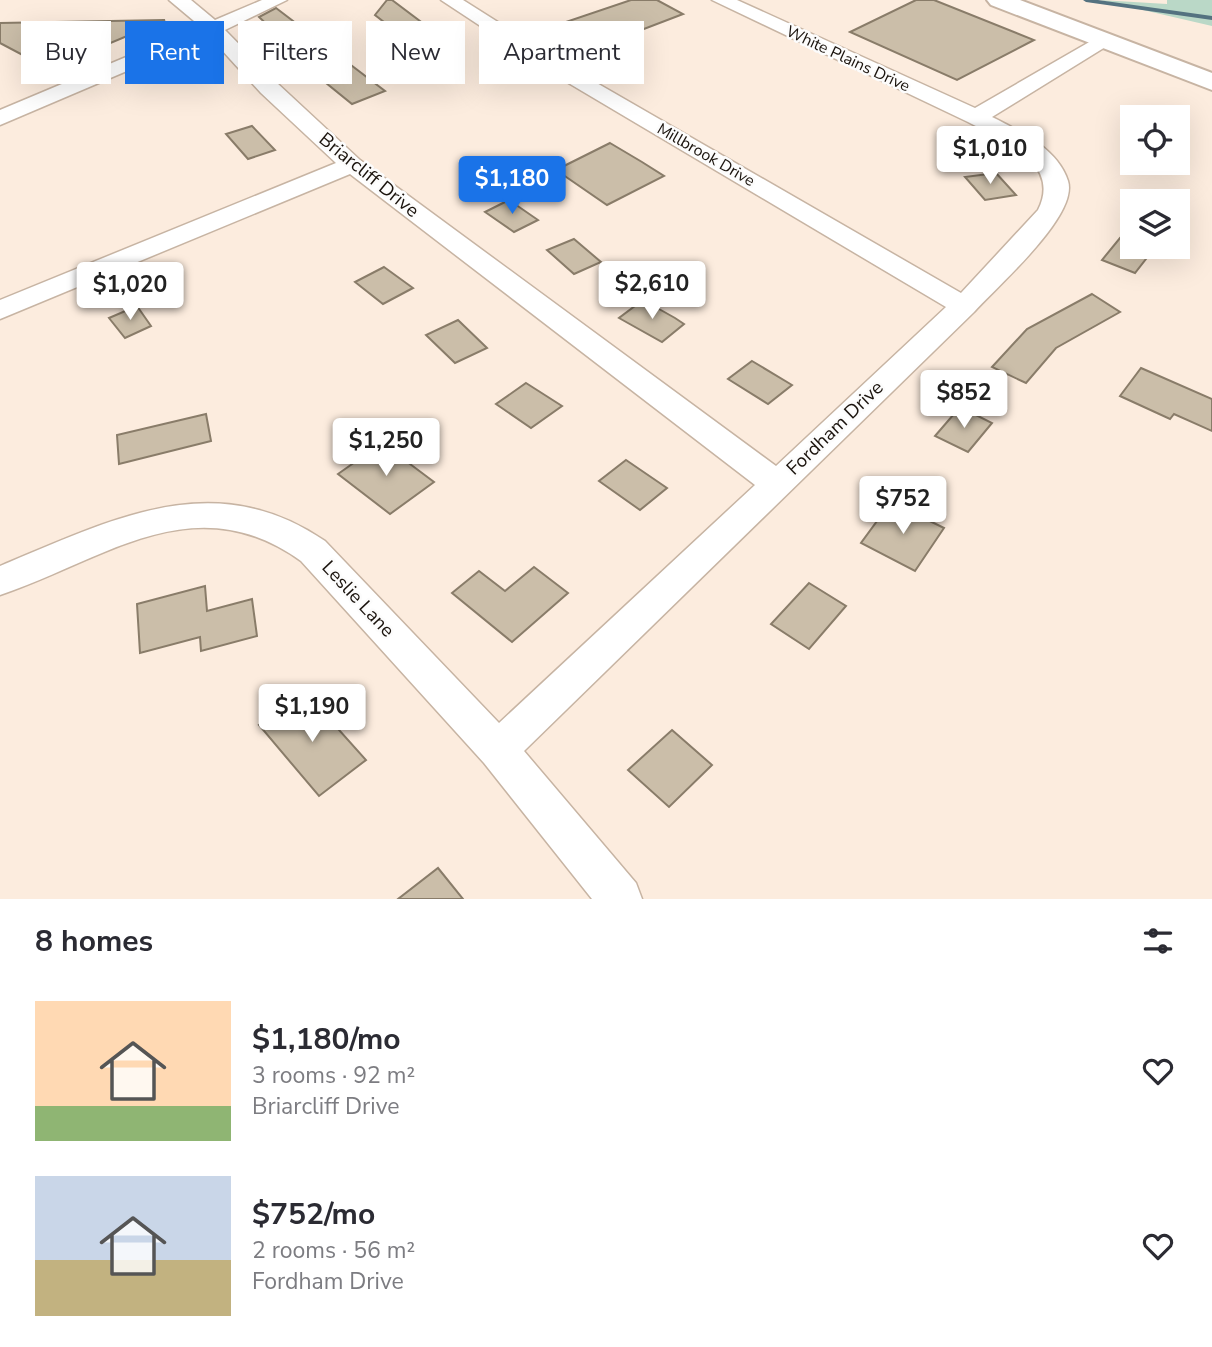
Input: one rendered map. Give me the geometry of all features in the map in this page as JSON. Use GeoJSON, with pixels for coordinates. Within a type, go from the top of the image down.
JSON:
{"type":"FeatureCollection","features":[{"type":"Feature","properties":{"kind":"main road"},"geometry":{"type":"LineString","coordinates":[[999,0],[1212,82]]}},
{"type":"Feature","properties":{"kind":"street","name":"Briarcliff Drive"},"geometry":{"type":"LineString","coordinates":[[178,0],[204,21]]}},
{"type":"Feature","properties":{"kind":"street"},"geometry":{"type":"LineString","coordinates":[[224,22],[278,0]]}},
{"type":"Feature","properties":{"kind":"street","name":"Millbrook Drive"},"geometry":{"type":"LineString","coordinates":[[450,0],[562,71],[964,306]]}},
{"type":"Feature","properties":{"kind":"street","name":"White Plains Drive"},"geometry":{"type":"LineString","coordinates":[[721,0],[976,117]]}},
{"type":"Feature","properties":{"kind":"street","name":"Briarcliff Drive"},"geometry":{"type":"LineString","coordinates":[[224,40],[269,88],[352,165],[776,484]]}},
{"type":"Feature","properties":{"kind":"street"},"geometry":{"type":"LineString","coordinates":[[976,117],[1105,41]]}},
{"type":"Feature","properties":{"kind":"street"},"geometry":{"type":"LineString","coordinates":[[0,96],[9,114],[125,64]]}},
{"type":"Feature","properties":{"kind":"street","name":"Fordham Drive"},"geometry":{"type":"LineString","coordinates":[[498,750],[964,306],[1044,220],[1057,199],[1056,179],[1041,157],[976,117]]}},
{"type":"Feature","properties":{"kind":"street"},"geometry":{"type":"LineString","coordinates":[[0,310],[352,165]]}},
{"type":"Feature","properties":{"kind":"street","name":"Leslie Lane"},"geometry":{"type":"LineString","coordinates":[[0,581],[104,538],[158,521],[202,514],[238,518],[279,529],[313,551],[498,750],[620,899]]}},
{"type":"Feature","properties":{"kind":"green space"},"geometry":{"type":"Polygon","coordinates":[[[1100,0],[1167,4],[1167,0],[1212,0],[1212,26],[1100,0]]]}},
{"type":"Feature","properties":{"kind":"building"},"geometry":{"type":"Polygon","coordinates":[[[387,0],[392,0],[420,21],[383,21],[375,15],[387,0]]]}},
{"type":"Feature","properties":{"kind":"building"},"geometry":{"type":"Polygon","coordinates":[[[631,0],[657,0],[683,14],[644,29],[644,21],[569,21],[631,0]]]}},
{"type":"Feature","properties":{"kind":"building"},"geometry":{"type":"Polygon","coordinates":[[[916,0],[934,0],[1034,40],[957,80],[850,32],[916,0]]]}},
{"type":"Feature","properties":{"kind":"building"},"geometry":{"type":"Polygon","coordinates":[[[276,8],[293,21],[263,21],[259,17],[276,8]]]}},
{"type":"Feature","properties":{"kind":"building"},"geometry":{"type":"Polygon","coordinates":[[[165,20],[125,21],[125,37],[111,43],[110,21],[165,20]]]}},
{"type":"Feature","properties":{"kind":"building"},"geometry":{"type":"Polygon","coordinates":[[[0,23],[21,23],[21,54],[0,43],[0,23]]]}},
{"type":"Feature","properties":{"kind":"building"},"geometry":{"type":"Polygon","coordinates":[[[352,66],[366,77],[366,84],[376,84],[385,91],[352,104],[327,84],[352,84],[352,66]]]}},
{"type":"Feature","properties":{"kind":"building"},"geometry":{"type":"Polygon","coordinates":[[[252,126],[275,150],[248,159],[226,134],[252,126]]]}},
{"type":"Feature","properties":{"kind":"building"},"geometry":{"type":"Polygon","coordinates":[[[610,143],[664,176],[607,205],[556,170],[610,143]]]}},
{"type":"Feature","properties":{"kind":"building"},"geometry":{"type":"Polygon","coordinates":[[[996,173],[1016,195],[985,200],[965,177],[996,173]]]}},
{"type":"Feature","properties":{"kind":"building"},"geometry":{"type":"Polygon","coordinates":[[[509,200],[538,220],[514,232],[485,212],[509,200]]]}},
{"type":"Feature","properties":{"kind":"building"},"geometry":{"type":"Polygon","coordinates":[[[1120,238],[1120,259],[1146,259],[1135,273],[1102,260],[1120,238]]]}},
{"type":"Feature","properties":{"kind":"building"},"geometry":{"type":"Polygon","coordinates":[[[574,239],[601,262],[574,274],[547,250],[574,239]]]}},
{"type":"Feature","properties":{"kind":"building"},"geometry":{"type":"Polygon","coordinates":[[[384,267],[413,288],[383,304],[355,282],[384,267]]]}},
{"type":"Feature","properties":{"kind":"building"},"geometry":{"type":"Polygon","coordinates":[[[1092,294],[1120,312],[1056,348],[1026,383],[992,367],[1027,329],[1092,294]]]}},
{"type":"Feature","properties":{"kind":"building"},"geometry":{"type":"Polygon","coordinates":[[[643,300],[684,324],[662,342],[619,318],[643,300]]]}},
{"type":"Feature","properties":{"kind":"building"},"geometry":{"type":"Polygon","coordinates":[[[137,306],[151,326],[125,338],[109,318],[137,306]]]}},
{"type":"Feature","properties":{"kind":"building"},"geometry":{"type":"Polygon","coordinates":[[[458,320],[487,348],[455,363],[426,335],[458,320]]]}},
{"type":"Feature","properties":{"kind":"building"},"geometry":{"type":"Polygon","coordinates":[[[752,361],[792,385],[768,404],[728,379],[752,361]]]}},
{"type":"Feature","properties":{"kind":"building"},"geometry":{"type":"Polygon","coordinates":[[[1141,368],[1212,399],[1212,431],[1174,414],[1170,419],[1120,396],[1141,368]]]}},
{"type":"Feature","properties":{"kind":"building"},"geometry":{"type":"Polygon","coordinates":[[[526,383],[562,406],[531,428],[496,404],[526,383]]]}},
{"type":"Feature","properties":{"kind":"building"},"geometry":{"type":"Polygon","coordinates":[[[960,407],[992,423],[968,452],[935,436],[960,407]]]}},
{"type":"Feature","properties":{"kind":"building"},"geometry":{"type":"Polygon","coordinates":[[[206,414],[211,441],[119,464],[117,435],[206,414]]]}},
{"type":"Feature","properties":{"kind":"building"},"geometry":{"type":"Polygon","coordinates":[[[382,443],[434,482],[390,514],[338,474],[382,443]]]}},
{"type":"Feature","properties":{"kind":"building"},"geometry":{"type":"Polygon","coordinates":[[[626,460],[667,488],[640,510],[599,481],[626,460]]]}},
{"type":"Feature","properties":{"kind":"building"},"geometry":{"type":"Polygon","coordinates":[[[891,502],[944,528],[915,571],[861,543],[891,502]]]}},
{"type":"Feature","properties":{"kind":"building"},"geometry":{"type":"Polygon","coordinates":[[[534,567],[568,593],[512,642],[452,593],[479,571],[505,591],[534,567]]]}},
{"type":"Feature","properties":{"kind":"building"},"geometry":{"type":"Polygon","coordinates":[[[809,583],[846,606],[809,649],[771,624],[809,583]]]}},
{"type":"Feature","properties":{"kind":"building"},"geometry":{"type":"Polygon","coordinates":[[[205,586],[207,611],[252,599],[257,636],[201,651],[200,637],[140,653],[137,604],[205,586]]]}},
{"type":"Feature","properties":{"kind":"building"},"geometry":{"type":"Polygon","coordinates":[[[305,692],[366,760],[319,796],[259,725],[305,692]]]}},
{"type":"Feature","properties":{"kind":"building"},"geometry":{"type":"Polygon","coordinates":[[[672,730],[712,765],[669,807],[628,770],[672,730]]]}},
{"type":"Feature","properties":{"kind":"building"},"geometry":{"type":"Polygon","coordinates":[[[438,868],[463,899],[398,899],[438,868]]]}},
{"type":"Feature","properties":{"kind":"waterway"},"geometry":{"type":"LineString","coordinates":[[1086,0],[1212,18]]}}]}
